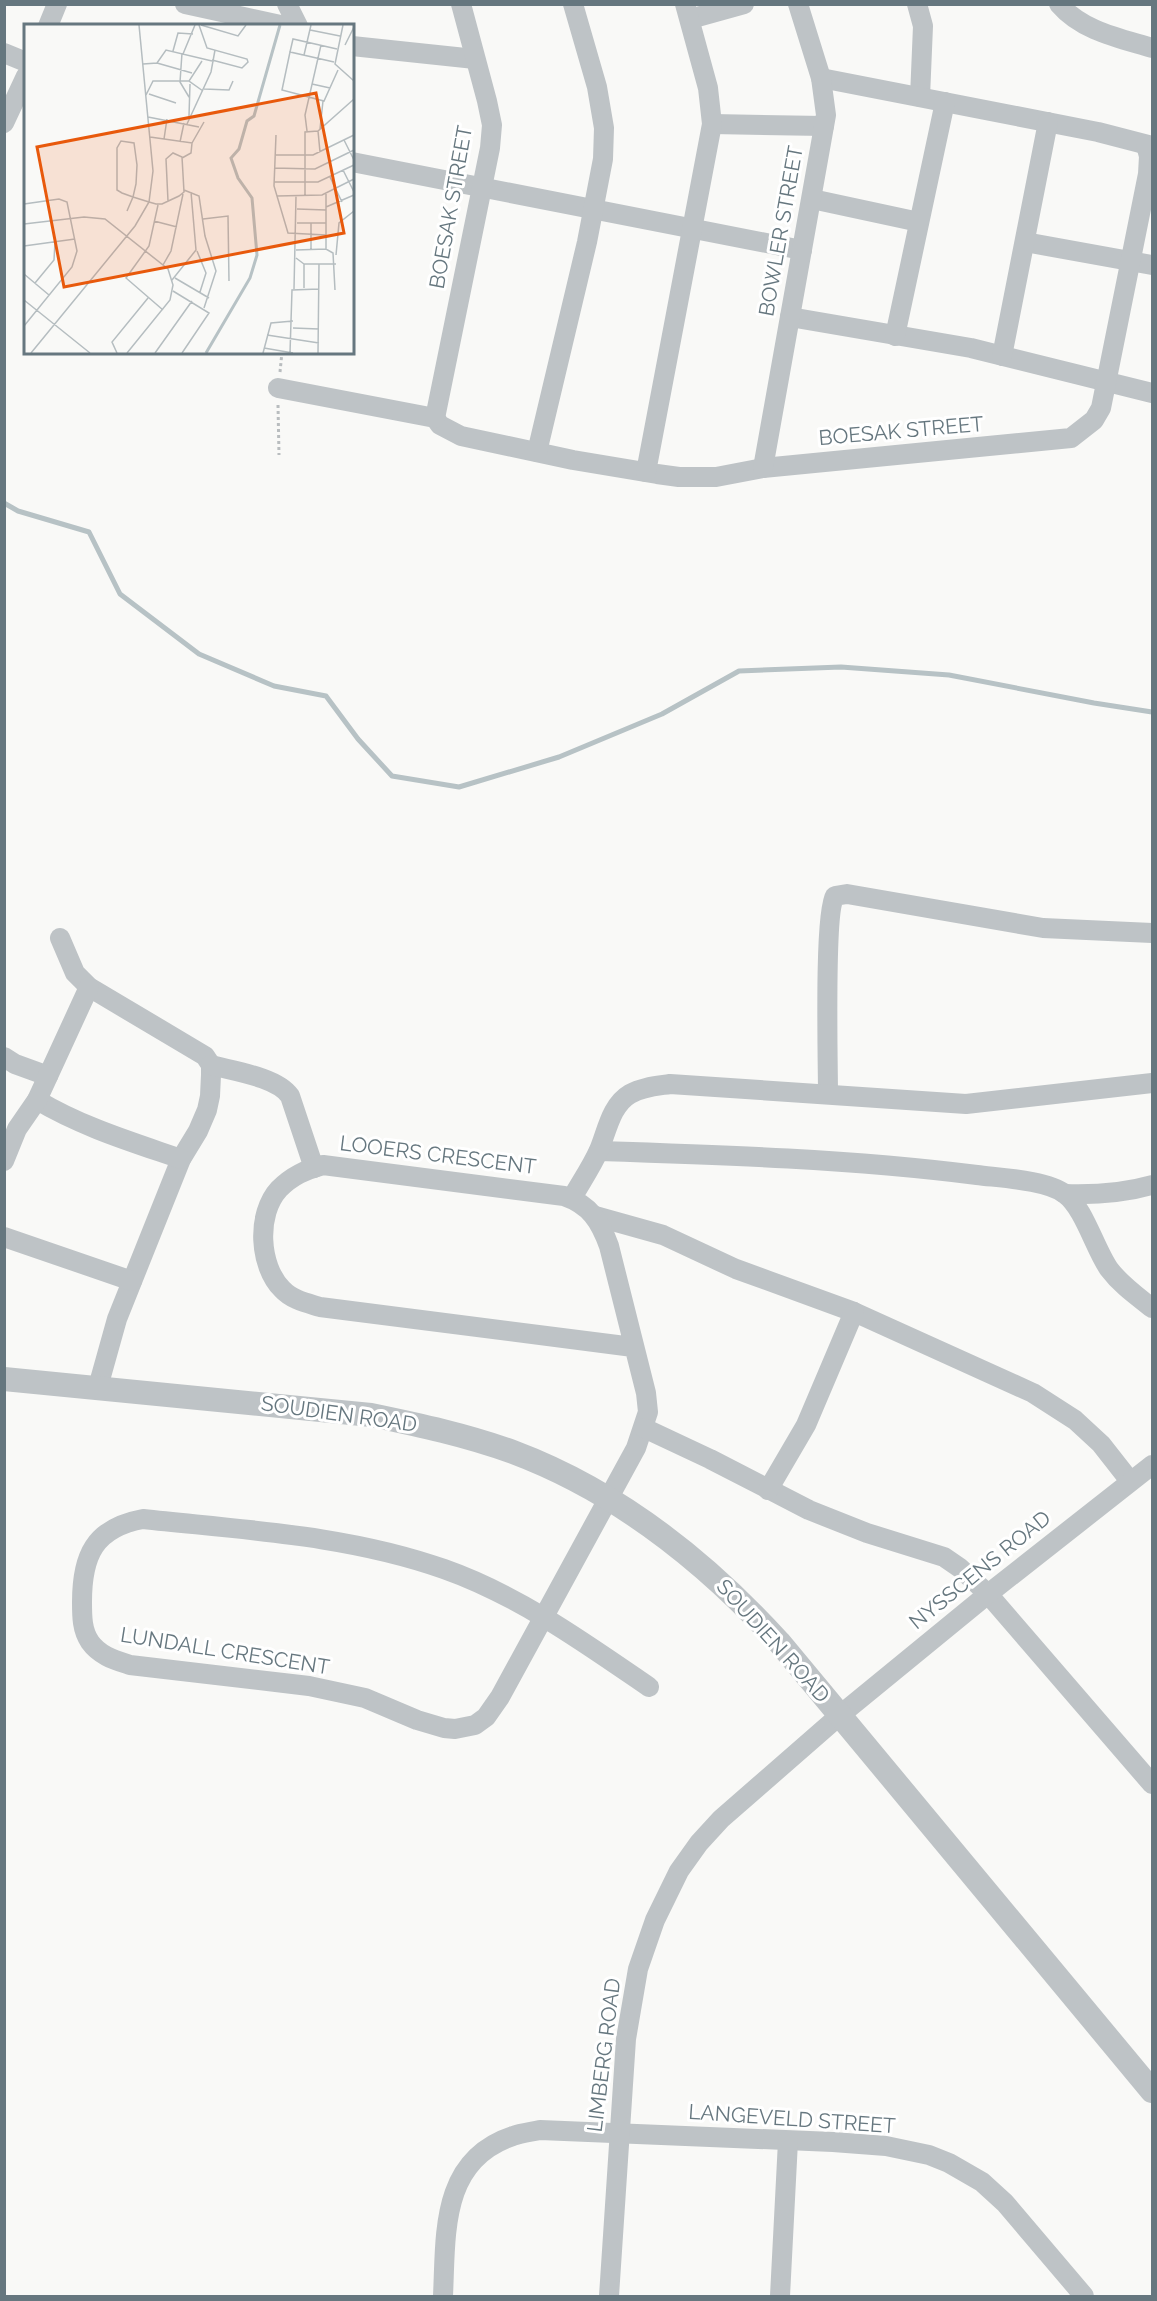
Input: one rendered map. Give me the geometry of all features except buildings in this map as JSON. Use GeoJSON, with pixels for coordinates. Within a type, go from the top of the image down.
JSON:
{"type":"FeatureCollection","features":[{"type":"Feature","properties":{"kind":"street"},"geometry":{"type":"LineString","coordinates":[[49,24],[57,4]]}},
{"type":"Feature","properties":{"kind":"street"},"geometry":{"type":"LineString","coordinates":[[185,4],[276,24]]}},
{"type":"Feature","properties":{"kind":"street"},"geometry":{"type":"LineString","coordinates":[[287,4],[297,24]]}},
{"type":"Feature","properties":{"kind":"street","name":"BOESAK STREET"},"geometry":{"type":"LineString","coordinates":[[435,418],[490,148],[492,125],[461,4]]}},
{"type":"Feature","properties":{"kind":"street"},"geometry":{"type":"LineString","coordinates":[[537,452],[566,335],[603,159],[604,128],[597,87],[573,4]]}},
{"type":"Feature","properties":{"kind":"street"},"geometry":{"type":"LineString","coordinates":[[646,472],[694,230],[712,124],[708,88],[688,12],[744,4]]}},
{"type":"Feature","properties":{"kind":"street","name":"BOWLER STREET"},"geometry":{"type":"LineString","coordinates":[[763,468],[826,116],[821,78],[798,4]]}},
{"type":"Feature","properties":{"kind":"street"},"geometry":{"type":"LineString","coordinates":[[917,4],[923,26],[920,97]]}},
{"type":"Feature","properties":{"kind":"street"},"geometry":{"type":"LineString","coordinates":[[1059,4],[1070,17],[1082,24],[1117,38],[1152,48]]}},
{"type":"Feature","properties":{"kind":"street"},"geometry":{"type":"LineString","coordinates":[[354,46],[476,59]]}},
{"type":"Feature","properties":{"kind":"street"},"geometry":{"type":"LineString","coordinates":[[4,53],[24,61]]}},
{"type":"Feature","properties":{"kind":"street","name":"BOESAK STREET"},"geometry":{"type":"LineString","coordinates":[[278,388],[435,418],[440,425],[461,436],[679,477],[716,477],[763,468],[1071,438],[1094,420],[1101,408],[1148,174],[1149,146],[1098,132],[821,78]]}},
{"type":"Feature","properties":{"kind":"street"},"geometry":{"type":"LineString","coordinates":[[4,123],[24,80]]}},
{"type":"Feature","properties":{"kind":"street"},"geometry":{"type":"LineString","coordinates":[[895,336],[945,102]]}},
{"type":"Feature","properties":{"kind":"street"},"geometry":{"type":"LineString","coordinates":[[1002,356],[1048,122]]}},
{"type":"Feature","properties":{"kind":"street"},"geometry":{"type":"LineString","coordinates":[[712,124],[824,126]]}},
{"type":"Feature","properties":{"kind":"street"},"geometry":{"type":"LineString","coordinates":[[354,162],[802,250]]}},
{"type":"Feature","properties":{"kind":"street"},"geometry":{"type":"LineString","coordinates":[[812,199],[919,222]]}},
{"type":"Feature","properties":{"kind":"street"},"geometry":{"type":"LineString","coordinates":[[1025,242],[1152,265]]}},
{"type":"Feature","properties":{"kind":"street"},"geometry":{"type":"LineString","coordinates":[[790,317],[971,348],[1152,393]]}},
{"type":"Feature","properties":{"kind":"street"},"geometry":{"type":"LineString","coordinates":[[828,1094],[830,906],[835,896],[847,894],[1043,928],[1152,933]]}},
{"type":"Feature","properties":{"kind":"street"},"geometry":{"type":"LineString","coordinates":[[60,938],[75,973],[89,987],[205,1056],[211,1065],[207,1110],[198,1131],[181,1159],[117,1319],[98,1388]]}},
{"type":"Feature","properties":{"kind":"street"},"geometry":{"type":"LineString","coordinates":[[4,1161],[17,1129],[37,1100],[89,987]]}},
{"type":"Feature","properties":{"kind":"street"},"geometry":{"type":"LineString","coordinates":[[4,1057],[15,1064],[48,1076]]}},
{"type":"Feature","properties":{"kind":"street"},"geometry":{"type":"LineString","coordinates":[[211,1065],[271,1082],[285,1089],[290,1096],[314,1168]]}},
{"type":"Feature","properties":{"kind":"street"},"geometry":{"type":"LineString","coordinates":[[572,1198],[599,1151],[610,1120],[618,1106],[628,1095],[642,1088],[670,1084],[966,1104],[1152,1083]]}},
{"type":"Feature","properties":{"kind":"street"},"geometry":{"type":"LineString","coordinates":[[37,1100],[90,1127],[181,1159]]}},
{"type":"Feature","properties":{"kind":"street"},"geometry":{"type":"LineString","coordinates":[[599,1151],[745,1156],[904,1166],[1029,1181],[1065,1194],[1137,1190],[1152,1185]]}},
{"type":"Feature","properties":{"kind":"street","name":"LOOERS CRESCENT"},"geometry":{"type":"LineString","coordinates":[[608,1498],[636,1448],[648,1412],[646,1393],[609,1246],[595,1216],[585,1205],[564,1196],[323,1165],[291,1178],[277,1192],[263,1228],[269,1270],[282,1289],[294,1299],[320,1307],[633,1347]]}},
{"type":"Feature","properties":{"kind":"street"},"geometry":{"type":"LineString","coordinates":[[1065,1194],[1082,1216],[1108,1267],[1121,1284],[1152,1308]]}},
{"type":"Feature","properties":{"kind":"street"},"geometry":{"type":"LineString","coordinates":[[595,1216],[663,1235],[736,1269],[854,1312],[1033,1394],[1075,1420],[1101,1443],[1130,1481]]}},
{"type":"Feature","properties":{"kind":"street"},"geometry":{"type":"LineString","coordinates":[[4,1237],[132,1281]]}},
{"type":"Feature","properties":{"kind":"street"},"geometry":{"type":"LineString","coordinates":[[768,1490],[806,1425],[854,1312]]}},
{"type":"Feature","properties":{"kind":"street","name":"SOUDIEN ROAD"},"geometry":{"type":"LineString","coordinates":[[4,1379],[351,1412],[429,1426],[514,1452],[608,1498],[659,1532],[710,1572],[772,1635],[1152,2091]]}},
{"type":"Feature","properties":{"kind":"street"},"geometry":{"type":"LineString","coordinates":[[644,1428],[809,1510],[867,1533],[944,1557],[960,1568],[988,1594],[1152,1784]]}},
{"type":"Feature","properties":{"kind":"street","name":"NYSSCENS ROAD"},"geometry":{"type":"LineString","coordinates":[[839,1716],[988,1594],[1152,1465]]}},
{"type":"Feature","properties":{"kind":"street","name":"LUNDALL CRESCENT"},"geometry":{"type":"LineString","coordinates":[[543,1618],[500,1593],[445,1569],[382,1550],[299,1536],[143,1519],[122,1523],[104,1534],[95,1544],[85,1564],[82,1581],[82,1623],[91,1643],[106,1657],[130,1665],[309,1686],[365,1698],[417,1720],[455,1730],[475,1725],[486,1717],[500,1697],[543,1618],[608,1498]]}},
{"type":"Feature","properties":{"kind":"street"},"geometry":{"type":"LineString","coordinates":[[543,1618],[649,1687]]}},
{"type":"Feature","properties":{"kind":"street","name":"LIMBERG ROAD"},"geometry":{"type":"LineString","coordinates":[[609,2296],[626,2039],[638,1969],[655,1920],[679,1871],[699,1843],[721,1819],[839,1716]]}},
{"type":"Feature","properties":{"kind":"street","name":"LANGEVELD STREET"},"geometry":{"type":"LineString","coordinates":[[443,2296],[446,2236],[456,2184],[466,2169],[488,2148],[512,2136],[540,2130],[833,2142],[886,2146],[929,2155],[949,2163],[982,2182],[1005,2203],[1084,2296]]}},
{"type":"Feature","properties":{"kind":"street"},"geometry":{"type":"LineString","coordinates":[[780,2296],[788,2141]]}},
{"type":"Feature","properties":{"kind":"waterway"},"geometry":{"type":"LineString","coordinates":[[4,503],[18,511],[89,532],[120,594],[199,654],[274,686],[326,696],[358,739],[392,776],[459,787],[559,757],[662,714],[739,671],[841,667],[949,675],[1152,712]]}}]}
